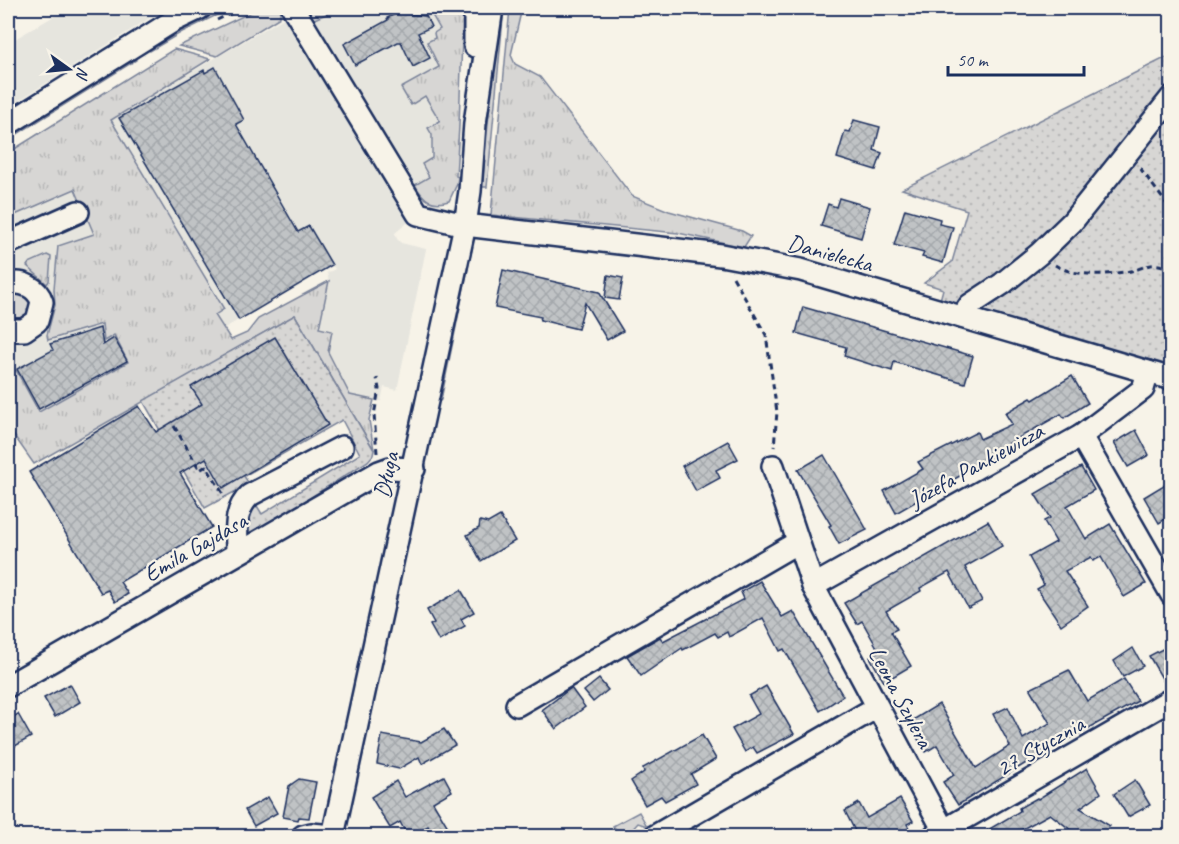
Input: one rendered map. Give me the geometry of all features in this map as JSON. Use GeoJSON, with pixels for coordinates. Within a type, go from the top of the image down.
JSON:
{"type":"FeatureCollection","features":[{"type":"Feature","properties":{"kind":"street"},"geometry":{"type":"LineString","coordinates":[[8,124],[173,21],[200,8]]}},
{"type":"Feature","properties":{"kind":"street","name":"Danielecka"},"geometry":{"type":"LineString","coordinates":[[293,8],[416,212],[465,225],[720,255],[801,270],[1172,379]]}},
{"type":"Feature","properties":{"kind":"street","name":"Długa"},"geometry":{"type":"LineString","coordinates":[[333,836],[465,225],[475,123],[476,8]]}},
{"type":"Feature","properties":{"kind":"street","name":"Długa"},"geometry":{"type":"LineString","coordinates":[[475,123],[492,8]]}},
{"type":"Feature","properties":{"kind":"street"},"geometry":{"type":"LineString","coordinates":[[962,317],[970,305],[1002,284],[1040,254],[1072,222],[1172,97]]}},
{"type":"Feature","properties":{"kind":"street"},"geometry":{"type":"LineString","coordinates":[[8,243],[78,212]]}},
{"type":"Feature","properties":{"kind":"street"},"geometry":{"type":"LineString","coordinates":[[8,283],[20,283],[32,288],[40,297],[42,308],[38,321],[24,330],[8,330]]}},
{"type":"Feature","properties":{"kind":"street","name":"Józefa Pankiewicza"},"geometry":{"type":"LineString","coordinates":[[813,586],[1081,436],[1143,389],[1148,372]]}},
{"type":"Feature","properties":{"kind":"street"},"geometry":{"type":"LineString","coordinates":[[1081,436],[1172,595]]}},
{"type":"Feature","properties":{"kind":"street"},"geometry":{"type":"LineString","coordinates":[[237,552],[237,516],[243,502],[250,495],[342,447]]}},
{"type":"Feature","properties":{"kind":"street","name":"Leona Szylera"},"geometry":{"type":"LineString","coordinates":[[773,466],[813,586],[878,707],[939,834]]}},
{"type":"Feature","properties":{"kind":"street","name":"Emila Gajdasa"},"geometry":{"type":"LineString","coordinates":[[8,686],[379,472],[390,468],[414,469]]}},
{"type":"Feature","properties":{"kind":"street"},"geometry":{"type":"LineString","coordinates":[[517,705],[798,542]]}},
{"type":"Feature","properties":{"kind":"street","name":"27 Stycznia"},"geometry":{"type":"LineString","coordinates":[[939,834],[1172,699]]}},
{"type":"Feature","properties":{"kind":"street"},"geometry":{"type":"LineString","coordinates":[[655,837],[878,707]]}},
{"type":"Feature","properties":{"kind":"street"},"geometry":{"type":"LineString","coordinates":[[303,837],[310,834],[333,836]]}},
{"type":"Feature","properties":{"kind":"path"},"geometry":{"type":"LineString","coordinates":[[1128,152],[1172,211]]}},
{"type":"Feature","properties":{"kind":"path"},"geometry":{"type":"LineString","coordinates":[[1040,254],[1067,272],[1092,274],[1127,272],[1156,263],[1172,268]]}},
{"type":"Feature","properties":{"kind":"path"},"geometry":{"type":"LineString","coordinates":[[720,255],[766,335],[777,412],[773,466]]}},
{"type":"Feature","properties":{"kind":"path"},"geometry":{"type":"LineString","coordinates":[[377,378],[379,389],[374,416],[376,460],[379,472]]}},
{"type":"Feature","properties":{"kind":"path"},"geometry":{"type":"LineString","coordinates":[[174,426],[200,470],[206,466],[237,516]]}},
{"type":"Feature","properties":{"kind":"shaded area"},"geometry":{"type":"Polygon","coordinates":[[[68,8],[166,8],[8,107],[8,43],[68,8]]]}},
{"type":"Feature","properties":{"kind":"shaded area"},"geometry":{"type":"Polygon","coordinates":[[[301,8],[312,20],[340,8],[428,8],[440,30],[436,37],[427,42],[439,67],[425,96],[440,121],[432,135],[429,177],[415,185],[418,214],[395,233],[401,243],[426,249],[397,390],[384,387],[381,401],[350,395],[328,352],[332,332],[319,328],[329,281],[327,273],[335,269],[332,265],[223,329],[215,315],[224,309],[111,119],[301,8]]]}},
{"type":"Feature","properties":{"kind":"shaded area"},"geometry":{"type":"Polygon","coordinates":[[[76,189],[94,234],[55,305],[48,339],[102,324],[104,340],[114,335],[128,362],[38,412],[16,371],[11,373],[8,365],[8,218],[76,189]]]}},
{"type":"Feature","properties":{"kind":"green space"},"geometry":{"type":"Polygon","coordinates":[[[220,8],[231,8],[150,51],[148,48],[220,8]]]}},
{"type":"Feature","properties":{"kind":"green space"},"geometry":{"type":"Polygon","coordinates":[[[260,8],[280,8],[280,17],[217,56],[179,46],[260,8]]]}},
{"type":"Feature","properties":{"kind":"green space"},"geometry":{"type":"Polygon","coordinates":[[[304,8],[340,8],[312,20],[304,8]]]}},
{"type":"Feature","properties":{"kind":"green space"},"geometry":{"type":"Polygon","coordinates":[[[428,8],[463,8],[456,176],[458,177],[449,201],[437,203],[425,198],[415,185],[429,177],[422,164],[432,158],[432,135],[428,128],[440,121],[425,96],[411,105],[401,88],[439,67],[427,42],[435,38],[434,33],[440,29],[428,8]]]}},
{"type":"Feature","properties":{"kind":"green space"},"geometry":{"type":"Polygon","coordinates":[[[499,8],[504,8],[487,187],[482,187],[499,8]]]}},
{"type":"Feature","properties":{"kind":"green space"},"geometry":{"type":"Polygon","coordinates":[[[510,8],[522,8],[511,55],[515,64],[540,77],[632,196],[669,211],[742,231],[751,236],[744,247],[678,233],[491,215],[510,8]]]}},
{"type":"Feature","properties":{"kind":"green space"},"geometry":{"type":"Polygon","coordinates":[[[174,49],[210,59],[111,120],[224,309],[215,315],[231,340],[247,333],[258,319],[329,281],[319,328],[332,331],[328,352],[350,395],[374,400],[369,420],[374,450],[295,315],[34,464],[8,427],[8,365],[11,373],[16,370],[39,412],[128,362],[114,335],[104,341],[102,324],[48,340],[47,335],[55,305],[54,289],[58,246],[94,234],[75,189],[8,218],[8,153],[174,49]]]}},
{"type":"Feature","properties":{"kind":"green space"},"geometry":{"type":"Polygon","coordinates":[[[1171,55],[1171,367],[1014,324],[940,300],[943,289],[924,283],[952,262],[967,210],[902,189],[1171,55]]]}},
{"type":"Feature","properties":{"kind":"green space"},"geometry":{"type":"Polygon","coordinates":[[[134,56],[136,60],[8,140],[8,136],[134,56]]]}},
{"type":"Feature","properties":{"kind":"green space"},"geometry":{"type":"Polygon","coordinates":[[[472,249],[441,400],[439,402],[438,398],[472,249]]]}},
{"type":"Feature","properties":{"kind":"green space"},"geometry":{"type":"Polygon","coordinates":[[[47,255],[51,257],[47,284],[27,266],[47,255]]]}},
{"type":"Feature","properties":{"kind":"green space"},"geometry":{"type":"Polygon","coordinates":[[[15,289],[34,299],[25,322],[8,323],[8,293],[15,289]]]}},
{"type":"Feature","properties":{"kind":"green space"},"geometry":{"type":"Polygon","coordinates":[[[295,315],[374,450],[373,455],[368,461],[245,539],[245,525],[254,501],[262,514],[360,454],[342,420],[244,476],[249,484],[205,508],[143,401],[295,315]]]}},
{"type":"Feature","properties":{"kind":"green space"},"geometry":{"type":"Polygon","coordinates":[[[639,812],[647,826],[638,823],[629,833],[638,836],[622,836],[613,826],[639,812]]]}},
{"type":"Feature","properties":{"kind":"building"},"geometry":{"type":"Polygon","coordinates":[[[397,13],[426,16],[431,27],[418,33],[430,58],[413,67],[401,42],[398,42],[355,65],[344,44],[397,13]]]}},
{"type":"Feature","properties":{"kind":"building"},"geometry":{"type":"Polygon","coordinates":[[[215,67],[244,120],[236,124],[298,232],[309,226],[332,265],[239,320],[119,118],[204,70],[205,73],[215,67]]]}},
{"type":"Feature","properties":{"kind":"building"},"geometry":{"type":"Polygon","coordinates":[[[854,120],[880,127],[874,150],[882,153],[876,170],[837,158],[845,131],[850,132],[854,120]]]}},
{"type":"Feature","properties":{"kind":"building"},"geometry":{"type":"Polygon","coordinates":[[[839,198],[870,207],[861,238],[821,226],[828,204],[836,207],[839,198]]]}},
{"type":"Feature","properties":{"kind":"building"},"geometry":{"type":"Polygon","coordinates":[[[905,209],[940,219],[939,224],[953,227],[943,263],[922,257],[924,253],[894,245],[905,209]]]}},
{"type":"Feature","properties":{"kind":"building"},"geometry":{"type":"Polygon","coordinates":[[[503,270],[599,292],[623,331],[607,340],[585,303],[578,329],[540,320],[541,317],[495,308],[503,270]]]}},
{"type":"Feature","properties":{"kind":"building"},"geometry":{"type":"Polygon","coordinates":[[[608,275],[623,278],[619,300],[605,298],[608,275]]]}},
{"type":"Feature","properties":{"kind":"building"},"geometry":{"type":"Polygon","coordinates":[[[803,307],[973,356],[965,383],[894,362],[892,371],[844,356],[846,347],[796,333],[803,307]]]}},
{"type":"Feature","properties":{"kind":"building"},"geometry":{"type":"Polygon","coordinates":[[[100,328],[103,345],[114,338],[127,361],[39,409],[17,369],[53,350],[50,344],[100,328]]]}},
{"type":"Feature","properties":{"kind":"building"},"geometry":{"type":"Polygon","coordinates":[[[275,337],[328,425],[223,488],[206,458],[180,473],[212,527],[120,582],[128,594],[115,602],[108,590],[101,593],[29,472],[139,406],[156,432],[202,404],[191,387],[275,337]]]}},
{"type":"Feature","properties":{"kind":"building"},"geometry":{"type":"Polygon","coordinates":[[[1072,376],[1088,403],[1064,418],[1061,414],[1001,448],[1003,452],[964,471],[965,473],[896,513],[884,491],[923,469],[918,462],[977,432],[980,439],[1012,424],[1005,413],[1031,398],[1033,400],[1072,376]]]}},
{"type":"Feature","properties":{"kind":"building"},"geometry":{"type":"Polygon","coordinates":[[[1136,430],[1149,455],[1128,467],[1114,443],[1136,430]]]}},
{"type":"Feature","properties":{"kind":"building"},"geometry":{"type":"Polygon","coordinates":[[[728,441],[738,459],[716,470],[720,478],[696,491],[682,466],[728,441]]]}},
{"type":"Feature","properties":{"kind":"building"},"geometry":{"type":"Polygon","coordinates":[[[824,455],[867,530],[839,544],[829,526],[831,525],[798,470],[824,455]]]}},
{"type":"Feature","properties":{"kind":"building"},"geometry":{"type":"Polygon","coordinates":[[[1081,467],[1094,490],[1067,506],[1086,539],[1110,524],[1146,584],[1124,597],[1101,557],[1093,561],[1091,557],[1065,571],[1088,606],[1061,625],[1037,589],[1044,585],[1029,557],[1056,542],[1044,521],[1050,518],[1035,494],[1081,467]]]}},
{"type":"Feature","properties":{"kind":"building"},"geometry":{"type":"Polygon","coordinates":[[[1172,480],[1172,515],[1159,523],[1144,497],[1172,480]]]}},
{"type":"Feature","properties":{"kind":"building"},"geometry":{"type":"Polygon","coordinates":[[[500,516],[515,541],[481,561],[467,535],[479,528],[480,521],[488,523],[500,516]]]}},
{"type":"Feature","properties":{"kind":"building"},"geometry":{"type":"Polygon","coordinates":[[[988,521],[1002,546],[965,567],[982,601],[968,608],[949,572],[886,611],[897,629],[891,632],[911,666],[884,682],[870,657],[879,651],[862,621],[857,624],[844,603],[988,521]]]}},
{"type":"Feature","properties":{"kind":"building"},"geometry":{"type":"Polygon","coordinates":[[[760,581],[782,617],[793,611],[843,696],[820,711],[784,649],[780,651],[763,618],[729,637],[727,632],[718,637],[715,633],[683,650],[682,648],[641,676],[627,656],[660,637],[663,641],[744,599],[741,592],[760,581]]]}},
{"type":"Feature","properties":{"kind":"building"},"geometry":{"type":"Polygon","coordinates":[[[461,590],[474,612],[461,619],[465,626],[439,641],[430,625],[434,623],[427,610],[461,590]]]}},
{"type":"Feature","properties":{"kind":"building"},"geometry":{"type":"Polygon","coordinates":[[[1172,644],[1172,686],[1167,687],[1149,656],[1172,644]]]}},
{"type":"Feature","properties":{"kind":"building"},"geometry":{"type":"Polygon","coordinates":[[[1133,648],[1143,666],[1123,677],[1114,661],[1133,648]]]}},
{"type":"Feature","properties":{"kind":"building"},"geometry":{"type":"Polygon","coordinates":[[[1069,670],[1087,701],[1124,679],[1138,701],[1031,760],[958,805],[943,782],[954,775],[937,745],[926,752],[908,723],[939,704],[976,768],[1010,746],[993,714],[1008,707],[1023,739],[1050,723],[1030,689],[1069,670]]]}},
{"type":"Feature","properties":{"kind":"building"},"geometry":{"type":"Polygon","coordinates":[[[599,679],[608,690],[593,702],[584,691],[599,679]]]}},
{"type":"Feature","properties":{"kind":"building"},"geometry":{"type":"Polygon","coordinates":[[[70,684],[80,702],[55,717],[44,698],[70,684]]]}},
{"type":"Feature","properties":{"kind":"building"},"geometry":{"type":"Polygon","coordinates":[[[766,686],[794,734],[757,753],[753,747],[745,752],[732,729],[759,714],[749,696],[766,686]]]}},
{"type":"Feature","properties":{"kind":"building"},"geometry":{"type":"Polygon","coordinates":[[[571,688],[585,707],[556,729],[542,710],[571,688]]]}},
{"type":"Feature","properties":{"kind":"building"},"geometry":{"type":"Polygon","coordinates":[[[18,714],[31,737],[8,750],[8,720],[18,714]]]}},
{"type":"Feature","properties":{"kind":"building"},"geometry":{"type":"Polygon","coordinates":[[[444,729],[455,745],[422,764],[419,757],[399,769],[377,764],[382,735],[421,742],[444,729]]]}},
{"type":"Feature","properties":{"kind":"building"},"geometry":{"type":"Polygon","coordinates":[[[702,735],[716,759],[691,774],[696,784],[665,801],[661,796],[645,805],[631,781],[644,772],[643,768],[702,735]]]}},
{"type":"Feature","properties":{"kind":"building"},"geometry":{"type":"Polygon","coordinates":[[[1087,768],[1101,793],[1080,808],[1110,826],[1102,837],[1080,837],[1050,814],[1008,837],[976,837],[1020,811],[1019,808],[1038,799],[1087,768]]]}},
{"type":"Feature","properties":{"kind":"building"},"geometry":{"type":"Polygon","coordinates":[[[444,776],[452,791],[433,802],[454,837],[434,837],[428,826],[408,837],[400,822],[390,828],[371,797],[396,781],[405,797],[444,776]]]}},
{"type":"Feature","properties":{"kind":"building"},"geometry":{"type":"Polygon","coordinates":[[[299,779],[316,782],[309,818],[299,817],[298,820],[283,817],[289,786],[299,779]]]}},
{"type":"Feature","properties":{"kind":"building"},"geometry":{"type":"Polygon","coordinates":[[[1135,780],[1150,805],[1128,817],[1114,794],[1135,780]]]}},
{"type":"Feature","properties":{"kind":"building"},"geometry":{"type":"Polygon","coordinates":[[[268,797],[277,813],[254,826],[245,810],[268,797]]]}},
{"type":"Feature","properties":{"kind":"building"},"geometry":{"type":"Polygon","coordinates":[[[900,799],[913,821],[907,824],[909,828],[894,837],[858,837],[845,811],[859,803],[867,818],[900,799]]]}}]}
